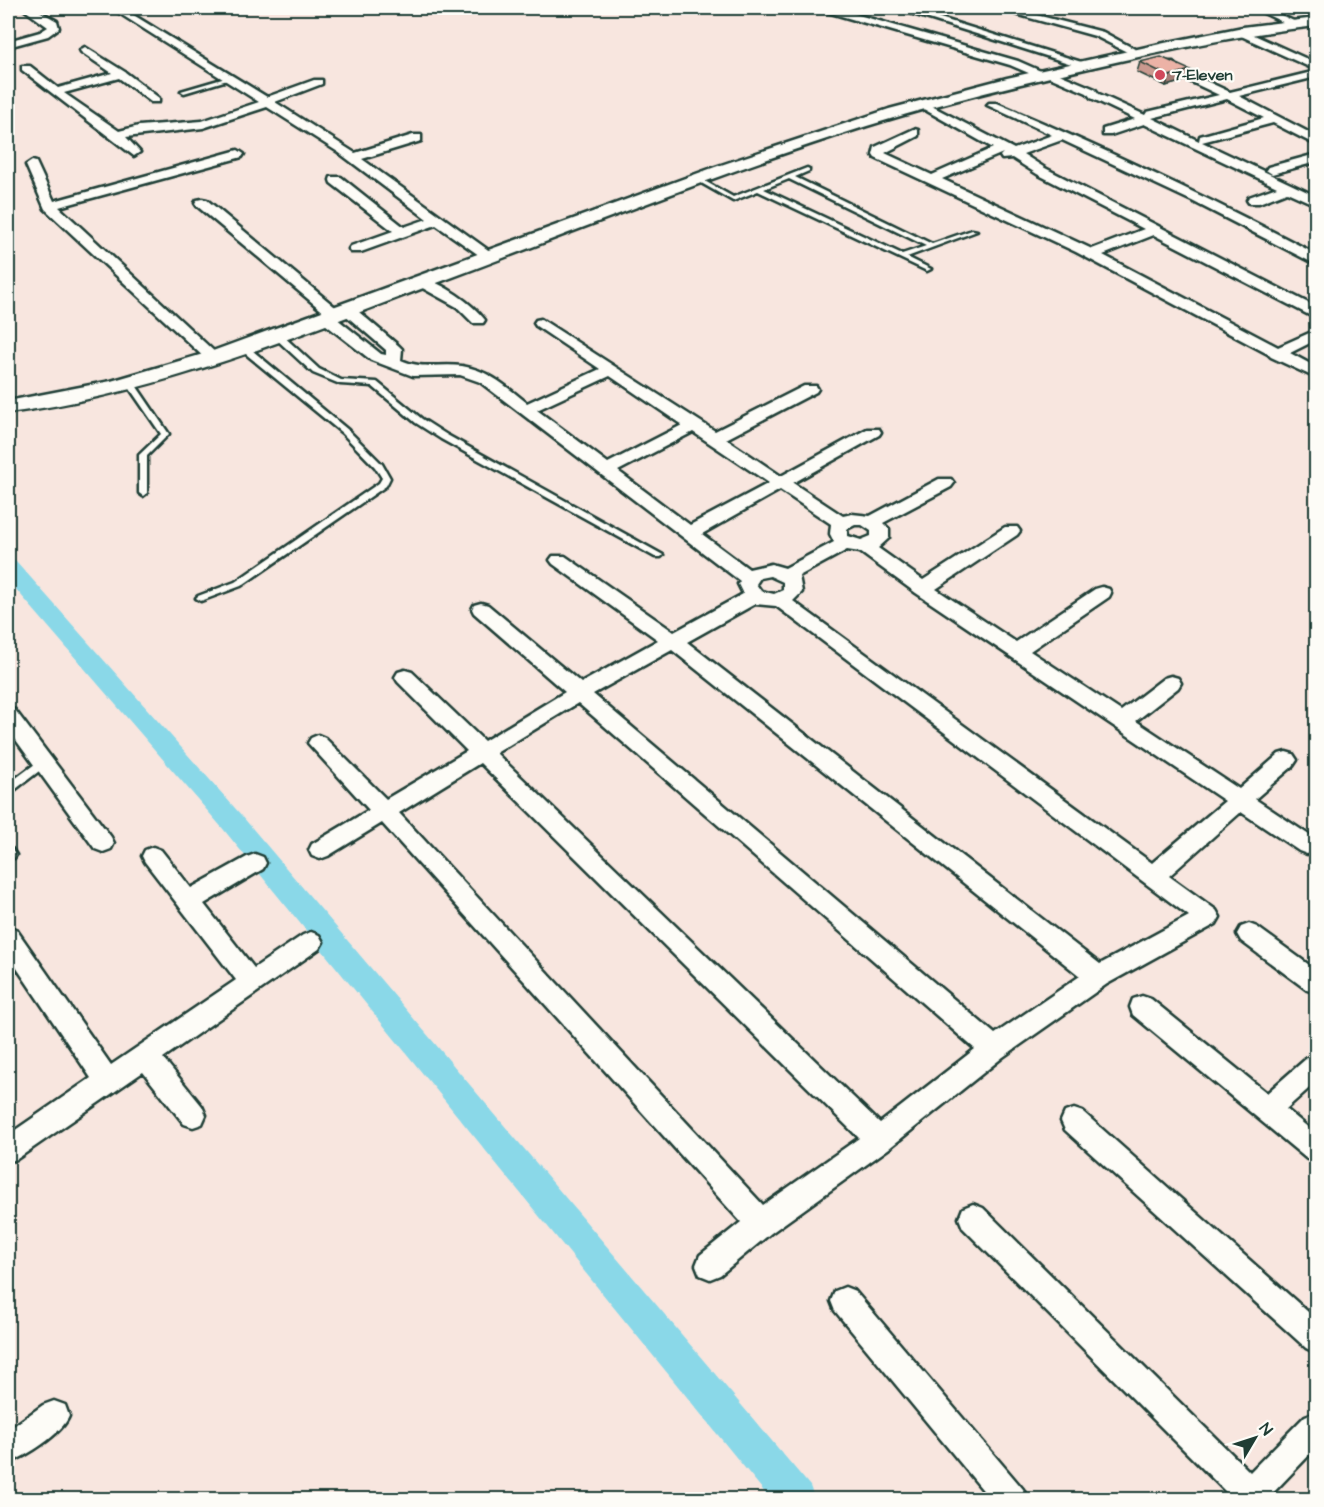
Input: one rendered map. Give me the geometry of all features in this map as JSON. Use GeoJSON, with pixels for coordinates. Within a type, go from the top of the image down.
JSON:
{"type":"FeatureCollection","features":[{"type":"Feature","properties":{"kind":"street"},"geometry":{"type":"LineString","coordinates":[[8,44],[44,34],[54,28],[53,23],[27,8]]}},
{"type":"Feature","properties":{"kind":"street"},"geometry":{"type":"LineString","coordinates":[[116,8],[269,101],[354,157],[437,220],[491,257]]}},
{"type":"Feature","properties":{"kind":"street"},"geometry":{"type":"LineString","coordinates":[[801,8],[809,8]]}},
{"type":"Feature","properties":{"kind":"street"},"geometry":{"type":"LineString","coordinates":[[899,8],[1090,63]]}},
{"type":"Feature","properties":{"kind":"street"},"geometry":{"type":"LineString","coordinates":[[999,8],[1099,34],[1169,64],[1172,69],[1197,79],[1317,141]]}},
{"type":"Feature","properties":{"kind":"street"},"geometry":{"type":"LineString","coordinates":[[1258,8],[1296,24]]}},
{"type":"Feature","properties":{"kind":"street"},"geometry":{"type":"LineString","coordinates":[[828,9],[1014,63],[1051,76],[1067,86],[1148,117],[1317,201]]}},
{"type":"Feature","properties":{"kind":"street"},"geometry":{"type":"LineString","coordinates":[[8,407],[63,399],[130,382],[244,348],[699,180],[822,136],[916,107],[1051,76],[1090,63],[1243,33],[1317,22]]}},
{"type":"Feature","properties":{"kind":"street"},"geometry":{"type":"LineString","coordinates":[[1243,33],[1317,67]]}},
{"type":"Feature","properties":{"kind":"street"},"geometry":{"type":"LineString","coordinates":[[85,50],[122,74],[155,100]]}},
{"type":"Feature","properties":{"kind":"street"},"geometry":{"type":"LineString","coordinates":[[26,68],[117,135],[134,152]]}},
{"type":"Feature","properties":{"kind":"street"},"geometry":{"type":"LineString","coordinates":[[56,92],[122,74]]}},
{"type":"Feature","properties":{"kind":"street"},"geometry":{"type":"LineString","coordinates":[[1107,132],[1148,117],[1227,95],[1316,74]]}},
{"type":"Feature","properties":{"kind":"street"},"geometry":{"type":"LineString","coordinates":[[117,135],[139,130],[203,124],[318,82]]}},
{"type":"Feature","properties":{"kind":"street"},"geometry":{"type":"LineString","coordinates":[[993,105],[1064,135],[1226,211],[1317,258]]}},
{"type":"Feature","properties":{"kind":"street"},"geometry":{"type":"LineString","coordinates":[[916,107],[954,121],[1003,153]]}},
{"type":"Feature","properties":{"kind":"street"},"geometry":{"type":"LineString","coordinates":[[916,107],[941,126],[1041,171],[1317,313]]}},
{"type":"Feature","properties":{"kind":"street"},"geometry":{"type":"LineString","coordinates":[[1204,139],[1275,119]]}},
{"type":"Feature","properties":{"kind":"street"},"geometry":{"type":"LineString","coordinates":[[941,126],[954,121]]}},
{"type":"Feature","properties":{"kind":"street"},"geometry":{"type":"LineString","coordinates":[[1292,128],[1308,124]]}},
{"type":"Feature","properties":{"kind":"street"},"geometry":{"type":"LineString","coordinates":[[914,133],[878,152],[886,159],[1093,255],[1276,354],[1317,373]]}},
{"type":"Feature","properties":{"kind":"street"},"geometry":{"type":"LineString","coordinates":[[930,180],[1003,153],[1064,135]]}},
{"type":"Feature","properties":{"kind":"street"},"geometry":{"type":"LineString","coordinates":[[354,157],[417,138]]}},
{"type":"Feature","properties":{"kind":"street"},"geometry":{"type":"LineString","coordinates":[[51,206],[238,154]]}},
{"type":"Feature","properties":{"kind":"street"},"geometry":{"type":"LineString","coordinates":[[1272,170],[1317,158]]}},
{"type":"Feature","properties":{"kind":"street"},"geometry":{"type":"LineString","coordinates":[[32,165],[51,206],[213,358]]}},
{"type":"Feature","properties":{"kind":"street"},"geometry":{"type":"LineString","coordinates":[[336,180],[402,232]]}},
{"type":"Feature","properties":{"kind":"street"},"geometry":{"type":"LineString","coordinates":[[1254,200],[1289,187]]}},
{"type":"Feature","properties":{"kind":"street"},"geometry":{"type":"LineString","coordinates":[[202,202],[336,314],[376,357],[412,371],[471,371],[486,379],[690,533],[752,587],[771,601],[780,600],[793,592],[794,586],[787,575],[771,570],[762,571],[752,587],[674,642],[579,693],[320,850]]}},
{"type":"Feature","properties":{"kind":"street"},"geometry":{"type":"LineString","coordinates":[[356,249],[437,220]]}},
{"type":"Feature","properties":{"kind":"street"},"geometry":{"type":"LineString","coordinates":[[1093,255],[1154,230]]}},
{"type":"Feature","properties":{"kind":"street"},"geometry":{"type":"LineString","coordinates":[[422,282],[462,304],[478,320]]}},
{"type":"Feature","properties":{"kind":"street"},"geometry":{"type":"LineString","coordinates":[[336,314],[394,349],[393,362]]}},
{"type":"Feature","properties":{"kind":"street"},"geometry":{"type":"LineString","coordinates":[[541,323],[692,426],[841,523]]}},
{"type":"Feature","properties":{"kind":"street"},"geometry":{"type":"LineString","coordinates":[[1276,354],[1317,333]]}},
{"type":"Feature","properties":{"kind":"street"},"geometry":{"type":"LineString","coordinates":[[525,410],[610,370]]}},
{"type":"Feature","properties":{"kind":"street"},"geometry":{"type":"LineString","coordinates":[[712,439],[810,389]]}},
{"type":"Feature","properties":{"kind":"street"},"geometry":{"type":"LineString","coordinates":[[606,471],[692,426]]}},
{"type":"Feature","properties":{"kind":"street"},"geometry":{"type":"LineString","coordinates":[[690,533],[873,432]]}},
{"type":"Feature","properties":{"kind":"street"},"geometry":{"type":"LineString","coordinates":[[872,522],[945,483]]}},
{"type":"Feature","properties":{"kind":"street"},"geometry":{"type":"LineString","coordinates":[[787,575],[855,544],[873,544],[880,538],[880,529],[872,522],[852,519],[841,523],[837,531],[841,539],[855,544],[1306,845]]}},
{"type":"Feature","properties":{"kind":"street"},"geometry":{"type":"LineString","coordinates":[[923,589],[1011,531]]}},
{"type":"Feature","properties":{"kind":"street"},"geometry":{"type":"LineString","coordinates":[[559,560],[674,642],[1098,977]]}},
{"type":"Feature","properties":{"kind":"street"},"geometry":{"type":"LineString","coordinates":[[1016,651],[1102,593]]}},
{"type":"Feature","properties":{"kind":"street"},"geometry":{"type":"LineString","coordinates":[[710,1265],[760,1223],[879,1140],[994,1049],[1098,977],[1208,917],[780,600]]}},
{"type":"Feature","properties":{"kind":"street"},"geometry":{"type":"LineString","coordinates":[[481,609],[994,1049]]}},
{"type":"Feature","properties":{"kind":"street"},"geometry":{"type":"LineString","coordinates":[[405,677],[879,1140]]}},
{"type":"Feature","properties":{"kind":"street"},"geometry":{"type":"LineString","coordinates":[[1121,720],[1171,683]]}},
{"type":"Feature","properties":{"kind":"street"},"geometry":{"type":"LineString","coordinates":[[8,715],[103,843]]}},
{"type":"Feature","properties":{"kind":"street"},"geometry":{"type":"LineString","coordinates":[[318,743],[384,811],[760,1223]]}},
{"type":"Feature","properties":{"kind":"street"},"geometry":{"type":"LineString","coordinates":[[1153,876],[1286,760]]}},
{"type":"Feature","properties":{"kind":"street"},"geometry":{"type":"LineString","coordinates":[[153,856],[252,983]]}},
{"type":"Feature","properties":{"kind":"street"},"geometry":{"type":"LineString","coordinates":[[189,901],[255,863]]}},
{"type":"Feature","properties":{"kind":"street"},"geometry":{"type":"LineString","coordinates":[[1249,934],[1317,983]]}},
{"type":"Feature","properties":{"kind":"street"},"geometry":{"type":"LineString","coordinates":[[8,936],[108,1082]]}},
{"type":"Feature","properties":{"kind":"street"},"geometry":{"type":"LineString","coordinates":[[8,1150],[311,942]]}},
{"type":"Feature","properties":{"kind":"street"},"geometry":{"type":"LineString","coordinates":[[1142,1007],[1317,1150]]}},
{"type":"Feature","properties":{"kind":"street"},"geometry":{"type":"LineString","coordinates":[[146,1056],[193,1115]]}},
{"type":"Feature","properties":{"kind":"street"},"geometry":{"type":"LineString","coordinates":[[1269,1109],[1317,1066]]}},
{"type":"Feature","properties":{"kind":"street"},"geometry":{"type":"LineString","coordinates":[[1074,1121],[1317,1338]]}},
{"type":"Feature","properties":{"kind":"street"},"geometry":{"type":"LineString","coordinates":[[973,1218],[1250,1497],[1317,1427]]}},
{"type":"Feature","properties":{"kind":"street"},"geometry":{"type":"LineString","coordinates":[[845,1301],[1012,1500]]}},
{"type":"Feature","properties":{"kind":"street"},"geometry":{"type":"LineString","coordinates":[[8,1448],[54,1416]]}},
{"type":"Feature","properties":{"kind":"lane"},"geometry":{"type":"LineString","coordinates":[[184,91],[231,78]]}},
{"type":"Feature","properties":{"kind":"lane"},"geometry":{"type":"LineString","coordinates":[[699,180],[733,199],[807,170]]}},
{"type":"Feature","properties":{"kind":"lane"},"geometry":{"type":"LineString","coordinates":[[790,177],[932,246]]}},
{"type":"Feature","properties":{"kind":"lane"},"geometry":{"type":"LineString","coordinates":[[758,189],[927,269]]}},
{"type":"Feature","properties":{"kind":"lane"},"geometry":{"type":"LineString","coordinates":[[901,257],[974,231]]}},
{"type":"Feature","properties":{"kind":"lane"},"geometry":{"type":"LineString","coordinates":[[277,335],[316,371],[340,382],[374,384],[419,421],[444,437],[658,555]]}},
{"type":"Feature","properties":{"kind":"lane"},"geometry":{"type":"LineString","coordinates":[[201,598],[238,584],[383,484],[386,478],[381,466],[244,348]]}},
{"type":"Feature","properties":{"kind":"lane"},"geometry":{"type":"LineString","coordinates":[[130,382],[165,434],[144,455],[143,493]]}},
{"type":"Feature","properties":{"kind":"lane"},"geometry":{"type":"LineString","coordinates":[[8,789],[43,762]]}},
{"type":"Feature","properties":{"kind":"building"},"geometry":{"type":"Polygon","coordinates":[[[1161,57],[1190,70],[1169,76],[1140,62],[1161,57]]]}},
{"type":"Feature","properties":{"kind":"waterway"},"geometry":{"type":"LineString","coordinates":[[8,566],[233,823],[796,1500]]}},
{"type":"Feature","properties":{"kind":"place","name":"7-Eleven"},"geometry":{"type":"Point","coordinates":[1160,75]}}]}
